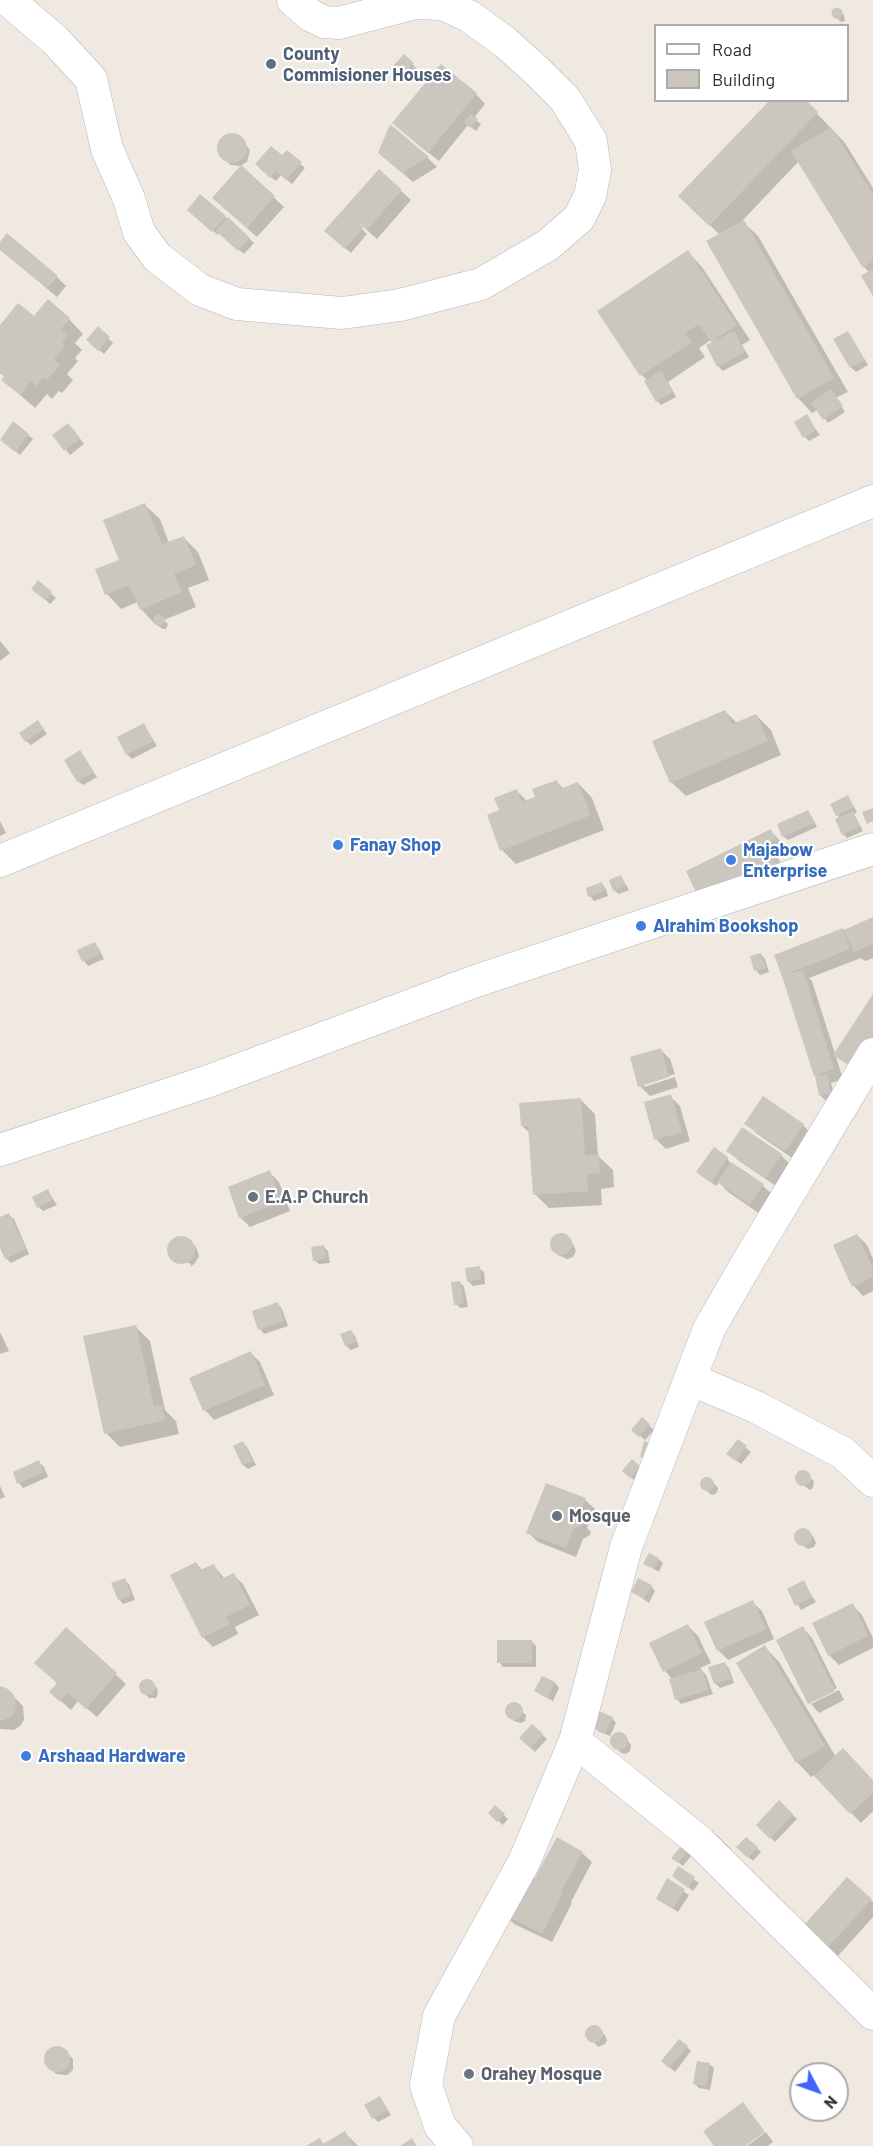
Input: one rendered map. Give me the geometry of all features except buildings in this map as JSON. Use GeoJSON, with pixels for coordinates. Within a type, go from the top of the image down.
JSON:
{"type":"FeatureCollection","features":[{"type":"Feature","properties":{"kind":"street"},"geometry":{"type":"LineString","coordinates":[[8,0],[55,40],[91,79],[107,149],[129,199],[139,232],[157,257],[200,290],[237,304],[342,313],[400,305],[481,284],[548,245],[579,218],[590,196],[595,170],[591,141],[565,99],[506,43],[469,16],[442,4],[415,3],[339,23],[324,22],[310,15],[293,0]]}},
{"type":"Feature","properties":{"kind":"street"},"geometry":{"type":"LineString","coordinates":[[0,861],[873,501]]}},
{"type":"Feature","properties":{"kind":"street"},"geometry":{"type":"LineString","coordinates":[[0,1150],[209,1081],[473,982],[873,849]]}},
{"type":"Feature","properties":{"kind":"street"},"geometry":{"type":"LineString","coordinates":[[457,2146],[440,2126],[426,2085],[439,2016],[524,1862],[575,1741],[626,1547],[709,1329],[873,1054]]}},
{"type":"Feature","properties":{"kind":"street"},"geometry":{"type":"LineString","coordinates":[[690,1379],[756,1407],[843,1453],[873,1481]]}},
{"type":"Feature","properties":{"kind":"street"},"geometry":{"type":"LineString","coordinates":[[575,1741],[700,1842],[873,2014]]}},
{"type":"Feature","properties":{"kind":"place","name":"County Commisioner Houses"},"geometry":{"type":"Point","coordinates":[271,64]}},
{"type":"Feature","properties":{"kind":"place","name":"Fanay Shop"},"geometry":{"type":"Point","coordinates":[338,845]}},
{"type":"Feature","properties":{"kind":"place","name":"Majabow Enterprise"},"geometry":{"type":"Point","coordinates":[731,860]}},
{"type":"Feature","properties":{"kind":"place","name":"Alrahim Bookshop"},"geometry":{"type":"Point","coordinates":[641,926]}},
{"type":"Feature","properties":{"kind":"place","name":"E.A.P Church"},"geometry":{"type":"Point","coordinates":[253,1197]}},
{"type":"Feature","properties":{"kind":"place","name":"Mosque"},"geometry":{"type":"Point","coordinates":[557,1516]}},
{"type":"Feature","properties":{"kind":"place","name":"Arshaad Hardware"},"geometry":{"type":"Point","coordinates":[26,1756]}},
{"type":"Feature","properties":{"kind":"place","name":"Orahey Mosque"},"geometry":{"type":"Point","coordinates":[469,2074]}}]}
